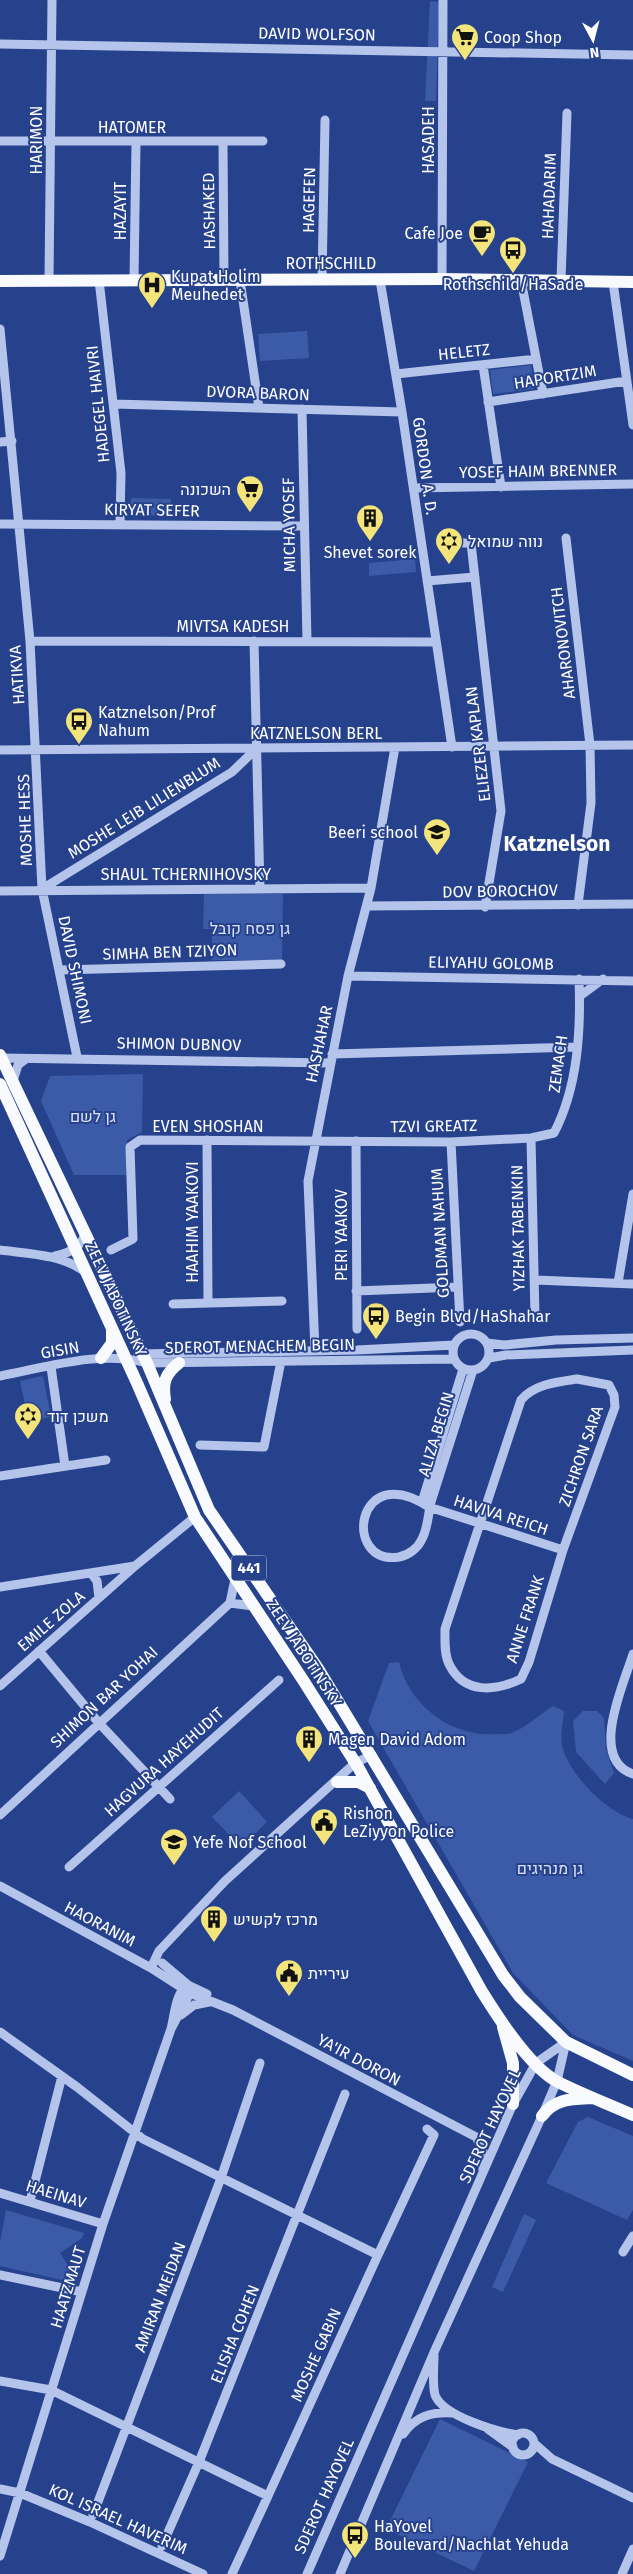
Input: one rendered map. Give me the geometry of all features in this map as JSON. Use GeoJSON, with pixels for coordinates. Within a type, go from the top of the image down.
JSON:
{"type":"FeatureCollection","features":[{"type":"Feature","properties":{"kind":"main road","name":"ROTHSCHILD"},"geometry":{"type":"LineString","coordinates":[[0,280],[442,279],[633,282]]}},
{"type":"Feature","properties":{"kind":"main road","name":"ZEEV JABOTINSKY"},"geometry":{"type":"LineString","coordinates":[[1,1056],[6,1083],[75,1249],[126,1357],[195,1517],[370,1788],[499,2018],[536,2063],[557,2081]]}},
{"type":"Feature","properties":{"kind":"main road","name":"ZEEV JABOTINSKY"},"geometry":{"type":"LineString","coordinates":[[6,1083],[85,1234],[144,1358],[209,1510],[319,1670],[503,1975],[520,1997],[566,2042]]}},
{"type":"Feature","properties":{"kind":"main road"},"geometry":{"type":"LineString","coordinates":[[101,1358],[112,1343],[112,1327]]}},
{"type":"Feature","properties":{"kind":"main road"},"geometry":{"type":"LineString","coordinates":[[168,1414],[164,1384],[167,1372],[179,1363]]}},
{"type":"Feature","properties":{"kind":"main road"},"geometry":{"type":"LineString","coordinates":[[335,1783],[358,1782],[370,1788]]}},
{"type":"Feature","properties":{"kind":"main road"},"geometry":{"type":"LineString","coordinates":[[499,2018],[513,2063],[513,2104]]}},
{"type":"Feature","properties":{"kind":"main road","name":"441"},"geometry":{"type":"LineString","coordinates":[[566,2042],[633,2075]]}},
{"type":"Feature","properties":{"kind":"main road","name":"441"},"geometry":{"type":"LineString","coordinates":[[557,2081],[633,2115]]}},
{"type":"Feature","properties":{"kind":"main road"},"geometry":{"type":"LineString","coordinates":[[542,2116],[552,2105],[558,2102],[596,2098]]}},
{"type":"Feature","properties":{"kind":"street","name":"HARIMON"},"geometry":{"type":"LineString","coordinates":[[49,280],[52,0]]}},
{"type":"Feature","properties":{"kind":"street","name":"HASADEH"},"geometry":{"type":"LineString","coordinates":[[442,279],[442,51],[444,0]]}},
{"type":"Feature","properties":{"kind":"street","name":"DAVID WOLFSON"},"geometry":{"type":"LineString","coordinates":[[0,44],[632,55]]}},
{"type":"Feature","properties":{"kind":"street","name":"HAHADARIM"},"geometry":{"type":"LineString","coordinates":[[561,280],[567,113]]}},
{"type":"Feature","properties":{"kind":"street","name":"HAGEFEN"},"geometry":{"type":"LineString","coordinates":[[322,280],[324,120]]}},
{"type":"Feature","properties":{"kind":"street","name":"HATOMER"},"geometry":{"type":"LineString","coordinates":[[0,141],[263,141]]}},
{"type":"Feature","properties":{"kind":"street","name":"HAZAYIT"},"geometry":{"type":"LineString","coordinates":[[134,280],[136,142]]}},
{"type":"Feature","properties":{"kind":"street","name":"HASHAKED"},"geometry":{"type":"LineString","coordinates":[[223,142],[224,280]]}},
{"type":"Feature","properties":{"kind":"street","name":"HADEGEL HAIVRI"},"geometry":{"type":"LineString","coordinates":[[100,280],[121,473],[120,524]]}},
{"type":"Feature","properties":{"kind":"street"},"geometry":{"type":"LineString","coordinates":[[240,280],[259,408]]}},
{"type":"Feature","properties":{"kind":"street","name":"GORDON A. D."},"geometry":{"type":"LineString","coordinates":[[380,280],[414,488],[452,747]]}},
{"type":"Feature","properties":{"kind":"street"},"geometry":{"type":"LineString","coordinates":[[521,280],[542,394]]}},
{"type":"Feature","properties":{"kind":"street"},"geometry":{"type":"LineString","coordinates":[[613,282],[633,425]]}},
{"type":"Feature","properties":{"kind":"street","name":"HATIKVA"},"geometry":{"type":"LineString","coordinates":[[0,329],[30,641],[37,750]]}},
{"type":"Feature","properties":{"kind":"street","name":"HELETZ"},"geometry":{"type":"LineString","coordinates":[[396,374],[536,359]]}},
{"type":"Feature","properties":{"kind":"street"},"geometry":{"type":"LineString","coordinates":[[483,365],[501,487]]}},
{"type":"Feature","properties":{"kind":"street","name":"HAPORTZIM"},"geometry":{"type":"LineString","coordinates":[[488,402],[626,381]]}},
{"type":"Feature","properties":{"kind":"street","name":"DVORA BARON"},"geometry":{"type":"LineString","coordinates":[[114,404],[402,412]]}},
{"type":"Feature","properties":{"kind":"street","name":"MICHA YOSEF"},"geometry":{"type":"LineString","coordinates":[[302,409],[307,641]]}},
{"type":"Feature","properties":{"kind":"street"},"geometry":{"type":"LineString","coordinates":[[0,442],[12,441]]}},
{"type":"Feature","properties":{"kind":"street","name":"YOSEF HAIM BRENNER"},"geometry":{"type":"LineString","coordinates":[[414,488],[633,484]]}},
{"type":"Feature","properties":{"kind":"street","name":"KIRYAT SEFER"},"geometry":{"type":"LineString","coordinates":[[0,524],[304,526]]}},
{"type":"Feature","properties":{"kind":"street","name":"AHARONOVITCH"},"geometry":{"type":"LineString","coordinates":[[566,538],[590,745],[590,803],[578,905]]}},
{"type":"Feature","properties":{"kind":"street","name":"ELIEZER KAPLAN"},"geometry":{"type":"LineString","coordinates":[[462,543],[471,543],[492,746],[501,811],[485,907]]}},
{"type":"Feature","properties":{"kind":"street"},"geometry":{"type":"LineString","coordinates":[[427,581],[475,577]]}},
{"type":"Feature","properties":{"kind":"street","name":"MIVTSA KADESH"},"geometry":{"type":"LineString","coordinates":[[30,641],[436,642]]}},
{"type":"Feature","properties":{"kind":"street"},"geometry":{"type":"LineString","coordinates":[[254,641],[260,889]]}},
{"type":"Feature","properties":{"kind":"street","name":"KATZNELSON BERL"},"geometry":{"type":"LineString","coordinates":[[0,750],[633,745]]}},
{"type":"Feature","properties":{"kind":"street","name":"HASHAHAR"},"geometry":{"type":"LineString","coordinates":[[316,1350],[308,1181],[314,1142],[348,976],[371,888],[395,747]]}},
{"type":"Feature","properties":{"kind":"street"},"geometry":{"type":"LineString","coordinates":[[232,748],[238,750],[239,754],[232,772]]}},
{"type":"Feature","properties":{"kind":"street","name":"MOSHE LEIB LILIENBLUM"},"geometry":{"type":"LineString","coordinates":[[42,889],[232,772],[257,748]]}},
{"type":"Feature","properties":{"kind":"street","name":"MOSHE HESS"},"geometry":{"type":"LineString","coordinates":[[37,750],[42,889]]}},
{"type":"Feature","properties":{"kind":"street","name":"SHAUL TCHERNIHOVSKY"},"geometry":{"type":"LineString","coordinates":[[0,891],[42,889],[371,888]]}},
{"type":"Feature","properties":{"kind":"street","name":"DAVID SHIMONI"},"geometry":{"type":"LineString","coordinates":[[42,889],[77,1057]]}},
{"type":"Feature","properties":{"kind":"street","name":"DOV BOROCHOV"},"geometry":{"type":"LineString","coordinates":[[367,906],[485,907],[633,904]]}},
{"type":"Feature","properties":{"kind":"street","name":"SIMHA BEN TZIYON"},"geometry":{"type":"LineString","coordinates":[[60,970],[281,964]]}},
{"type":"Feature","properties":{"kind":"street","name":"ELIYAHU GOLOMB"},"geometry":{"type":"LineString","coordinates":[[348,976],[633,980]]}},
{"type":"Feature","properties":{"kind":"street","name":"ZEMACH"},"geometry":{"type":"LineString","coordinates":[[554,1133],[565,1112],[577,1047],[579,979]]}},
{"type":"Feature","properties":{"kind":"street"},"geometry":{"type":"LineString","coordinates":[[580,996],[603,979]]}},
{"type":"Feature","properties":{"kind":"street","name":"SHIMON DUBNOV"},"geometry":{"type":"LineString","coordinates":[[1,1056],[26,1059],[77,1057],[331,1058],[577,1047]]}},
{"type":"Feature","properties":{"kind":"street"},"geometry":{"type":"LineString","coordinates":[[6,1083],[18,1065],[26,1059]]}},
{"type":"Feature","properties":{"kind":"street","name":"TZVI GREATZ"},"geometry":{"type":"LineString","coordinates":[[314,1142],[451,1142],[531,1138],[554,1133]]}},
{"type":"Feature","properties":{"kind":"street","name":"YIZHAK TABENKIN"},"geometry":{"type":"LineString","coordinates":[[531,1138],[535,1317]]}},
{"type":"Feature","properties":{"kind":"street","name":"EVEN SHOSHAN"},"geometry":{"type":"LineString","coordinates":[[111,1250],[133,1239],[130,1147],[140,1140],[314,1142]]}},
{"type":"Feature","properties":{"kind":"street","name":"HAAHIM YAAKOVI"},"geometry":{"type":"LineString","coordinates":[[207,1140],[208,1303]]}},
{"type":"Feature","properties":{"kind":"street","name":"PERI YAAKOV"},"geometry":{"type":"LineString","coordinates":[[356,1141],[357,1329]]}},
{"type":"Feature","properties":{"kind":"street","name":"GOLDMAN NAHUM"},"geometry":{"type":"LineString","coordinates":[[451,1142],[460,1322]]}},
{"type":"Feature","properties":{"kind":"street"},"geometry":{"type":"LineString","coordinates":[[618,1283],[633,1194]]}},
{"type":"Feature","properties":{"kind":"street"},"geometry":{"type":"LineString","coordinates":[[53,1256],[75,1249],[82,1242],[85,1234]]}},
{"type":"Feature","properties":{"kind":"street"},"geometry":{"type":"LineString","coordinates":[[0,1250],[53,1256],[69,1260],[84,1270]]}},
{"type":"Feature","properties":{"kind":"street"},"geometry":{"type":"LineString","coordinates":[[534,1268],[542,1278],[549,1281]]}},
{"type":"Feature","properties":{"kind":"street"},"geometry":{"type":"LineString","coordinates":[[534,1280],[633,1284]]}},
{"type":"Feature","properties":{"kind":"street"},"geometry":{"type":"LineString","coordinates":[[356,1291],[458,1287]]}},
{"type":"Feature","properties":{"kind":"street","name":"HAAHIM YAAKOVI"},"geometry":{"type":"LineString","coordinates":[[173,1304],[282,1301]]}},
{"type":"Feature","properties":{"kind":"street"},"geometry":{"type":"LineString","coordinates":[[487,1343],[488,1358],[482,1367],[473,1370],[463,1369],[454,1359],[454,1345],[459,1338],[469,1334],[480,1336],[487,1343],[504,1345],[556,1340],[633,1338]]}},
{"type":"Feature","properties":{"kind":"street","name":"SDEROT MENACHEM BEGIN"},"geometry":{"type":"LineString","coordinates":[[144,1358],[454,1345]]}},
{"type":"Feature","properties":{"kind":"street"},"geometry":{"type":"LineString","coordinates":[[488,1358],[633,1350]]}},
{"type":"Feature","properties":{"kind":"street","name":"SDEROT MENACHEM BEGIN"},"geometry":{"type":"LineString","coordinates":[[126,1357],[179,1363],[454,1359]]}},
{"type":"Feature","properties":{"kind":"street","name":"GISIN"},"geometry":{"type":"LineString","coordinates":[[0,1376],[101,1358],[126,1357]]}},
{"type":"Feature","properties":{"kind":"street"},"geometry":{"type":"LineString","coordinates":[[200,1444],[264,1447],[280,1361]]}},
{"type":"Feature","properties":{"kind":"street"},"geometry":{"type":"LineString","coordinates":[[51,1367],[65,1466]]}},
{"type":"Feature","properties":{"kind":"street","name":"ALIZA BEGIN"},"geometry":{"type":"LineString","coordinates":[[426,1505],[392,1494],[374,1502],[363,1518],[363,1530],[370,1546],[387,1556],[397,1557],[412,1552],[422,1540],[426,1505],[463,1369]]}},
{"type":"Feature","properties":{"kind":"street","name":"ALIZA BEGIN"},"geometry":{"type":"LineString","coordinates":[[426,1505],[473,1370]]}},
{"type":"Feature","properties":{"kind":"street","name":"ZICHRON SARA"},"geometry":{"type":"LineString","coordinates":[[480,1524],[521,1400],[528,1392],[559,1382],[577,1379],[609,1385],[614,1395],[615,1407],[563,1550]]}},
{"type":"Feature","properties":{"kind":"street"},"geometry":{"type":"LineString","coordinates":[[0,1476],[106,1460]]}},
{"type":"Feature","properties":{"kind":"street","name":"HAVIVA REICH"},"geometry":{"type":"LineString","coordinates":[[426,1505],[563,1550]]}},
{"type":"Feature","properties":{"kind":"street","name":"EMILE ZOLA"},"geometry":{"type":"LineString","coordinates":[[0,1686],[99,1598],[195,1517]]}},
{"type":"Feature","properties":{"kind":"street","name":"ANNE FRANK"},"geometry":{"type":"LineString","coordinates":[[480,1524],[445,1629],[449,1663],[456,1674],[468,1683],[487,1689],[504,1687],[521,1679],[529,1662],[563,1550]]}},
{"type":"Feature","properties":{"kind":"street"},"geometry":{"type":"LineString","coordinates":[[0,1587],[136,1566]]}},
{"type":"Feature","properties":{"kind":"street","name":"EMILE ZOLA"},"geometry":{"type":"LineString","coordinates":[[90,1573],[97,1580],[99,1598]]}},
{"type":"Feature","properties":{"kind":"street"},"geometry":{"type":"LineString","coordinates":[[235,1579],[230,1603],[253,1606]]}},
{"type":"Feature","properties":{"kind":"street","name":"SHIMON BAR YOHAI"},"geometry":{"type":"LineString","coordinates":[[0,1815],[98,1722],[230,1603]]}},
{"type":"Feature","properties":{"kind":"street"},"geometry":{"type":"LineString","coordinates":[[39,1652],[98,1722],[170,1799]]}},
{"type":"Feature","properties":{"kind":"street"},"geometry":{"type":"LineString","coordinates":[[633,1654],[612,1724],[609,1741],[617,1762],[633,1774]]}},
{"type":"Feature","properties":{"kind":"street","name":"HAGVURA HAYEHUDIT"},"geometry":{"type":"LineString","coordinates":[[69,1867],[279,1680]]}},
{"type":"Feature","properties":{"kind":"street"},"geometry":{"type":"LineString","coordinates":[[151,1968],[159,1950],[225,1882],[335,1783],[356,1765],[372,1755]]}},
{"type":"Feature","properties":{"kind":"street","name":"HAORANIM"},"geometry":{"type":"LineString","coordinates":[[0,1886],[187,1989]]}},
{"type":"Feature","properties":{"kind":"street"},"geometry":{"type":"LineString","coordinates":[[151,1968],[162,1963],[171,1939]]}},
{"type":"Feature","properties":{"kind":"street"},"geometry":{"type":"LineString","coordinates":[[162,1963],[187,1989]]}},
{"type":"Feature","properties":{"kind":"street","name":"YA'IR DORON"},"geometry":{"type":"LineString","coordinates":[[187,1989],[210,2002],[228,2008],[476,2137],[483,2151],[483,2176]]}},
{"type":"Feature","properties":{"kind":"street","name":"YA'IR DORON"},"geometry":{"type":"LineString","coordinates":[[187,1989],[219,2000],[228,2008]]}},
{"type":"Feature","properties":{"kind":"street","name":"HAATZMAUT"},"geometry":{"type":"LineString","coordinates":[[171,2028],[179,2016],[187,1989]]}},
{"type":"Feature","properties":{"kind":"street","name":"HAATZMAUT"},"geometry":{"type":"LineString","coordinates":[[0,2556],[103,2224],[171,2028],[187,1989]]}},
{"type":"Feature","properties":{"kind":"street","name":"HAATZMAUT"},"geometry":{"type":"LineString","coordinates":[[179,2016],[194,2005],[210,2002]]}},
{"type":"Feature","properties":{"kind":"street"},"geometry":{"type":"LineString","coordinates":[[0,2032],[62,2076],[143,2139],[378,2255]]}},
{"type":"Feature","properties":{"kind":"street"},"geometry":{"type":"LineString","coordinates":[[340,2574],[434,2350],[557,2081],[566,2042]]}},
{"type":"Feature","properties":{"kind":"street","name":"SDEROT HAYOVEL"},"geometry":{"type":"LineString","coordinates":[[306,2574],[483,2176],[513,2104],[536,2063],[566,2042]]}},
{"type":"Feature","properties":{"kind":"street","name":"AMIRAN MEIDAN"},"geometry":{"type":"LineString","coordinates":[[93,2515],[221,2178],[260,2063]]}},
{"type":"Feature","properties":{"kind":"street"},"geometry":{"type":"LineString","coordinates":[[30,2201],[62,2076]]}},
{"type":"Feature","properties":{"kind":"street","name":"ELISHA COHEN"},"geometry":{"type":"LineString","coordinates":[[162,2546],[199,2462],[298,2217],[345,2094]]}},
{"type":"Feature","properties":{"kind":"street","name":"MOSHE GABIN"},"geometry":{"type":"LineString","coordinates":[[232,2574],[434,2135],[427,2129]]}},
{"type":"Feature","properties":{"kind":"street","name":"HAEINAV"},"geometry":{"type":"LineString","coordinates":[[0,2193],[103,2224]]}},
{"type":"Feature","properties":{"kind":"street"},"geometry":{"type":"LineString","coordinates":[[623,2252],[633,2236]]}},
{"type":"Feature","properties":{"kind":"street"},"geometry":{"type":"LineString","coordinates":[[0,2275],[82,2292]]}},
{"type":"Feature","properties":{"kind":"street"},"geometry":{"type":"LineString","coordinates":[[434,2350],[435,2394],[441,2405],[453,2413],[484,2426],[518,2435],[528,2434],[534,2443],[552,2459]]}},
{"type":"Feature","properties":{"kind":"street"},"geometry":{"type":"LineString","coordinates":[[0,2381],[51,2390],[268,2496]]}},
{"type":"Feature","properties":{"kind":"street"},"geometry":{"type":"LineString","coordinates":[[392,2451],[410,2424],[423,2415],[436,2412],[453,2413]]}},
{"type":"Feature","properties":{"kind":"street"},"geometry":{"type":"LineString","coordinates":[[484,2426],[513,2447],[520,2455],[527,2454],[552,2459],[633,2498]]}},
{"type":"Feature","properties":{"kind":"street"},"geometry":{"type":"LineString","coordinates":[[513,2447],[513,2440],[518,2435]]}},
{"type":"Feature","properties":{"kind":"street"},"geometry":{"type":"LineString","coordinates":[[527,2454],[533,2450],[534,2443]]}},
{"type":"Feature","properties":{"kind":"street","name":"KOL ISRAEL HAVERIM"},"geometry":{"type":"LineString","coordinates":[[0,2489],[20,2493],[90,2522],[203,2574]]}},
{"type":"Feature","properties":{"kind":"street"},"geometry":{"type":"LineString","coordinates":[[622,2574],[633,2549]]}},
{"type":"Feature","properties":{"kind":"green space"},"geometry":{"type":"Polygon","coordinates":[[[430,1],[439,2],[436,101],[425,101],[430,1]]]}},
{"type":"Feature","properties":{"kind":"green space"},"geometry":{"type":"Polygon","coordinates":[[[307,331],[309,358],[260,361],[258,334],[307,331]]]}},
{"type":"Feature","properties":{"kind":"green space"},"geometry":{"type":"Polygon","coordinates":[[[531,365],[534,389],[493,394],[490,370],[531,365]]]}},
{"type":"Feature","properties":{"kind":"green space"},"geometry":{"type":"Polygon","coordinates":[[[131,498],[171,499],[170,516],[131,515],[131,498]]]}},
{"type":"Feature","properties":{"kind":"green space"},"geometry":{"type":"Polygon","coordinates":[[[415,559],[416,572],[369,576],[369,563],[415,559]]]}},
{"type":"Feature","properties":{"kind":"green space","name":"גן פסח קובל"},"geometry":{"type":"Polygon","coordinates":[[[204,894],[283,894],[282,960],[212,960],[212,929],[203,929],[204,894]]]}},
{"type":"Feature","properties":{"kind":"green space","name":"גן לשם"},"geometry":{"type":"Polygon","coordinates":[[[143,1074],[142,1132],[127,1140],[126,1175],[74,1175],[41,1101],[50,1076],[143,1074]]]}},
{"type":"Feature","properties":{"kind":"green space"},"geometry":{"type":"Polygon","coordinates":[[[43,1376],[51,1417],[18,1424],[16,1412],[26,1410],[20,1381],[43,1376]]]}},
{"type":"Feature","properties":{"kind":"green space","name":"גן מנהיגים"},"geometry":{"type":"Polygon","coordinates":[[[399,1662],[412,1692],[422,1704],[448,1724],[463,1730],[479,1734],[510,1734],[524,1727],[553,1706],[564,1711],[561,1733],[562,1746],[572,1768],[580,1780],[601,1800],[622,1815],[633,1819],[633,2061],[573,2035],[513,1973],[368,1721],[389,1663],[399,1662]]]}},
{"type":"Feature","properties":{"kind":"green space"},"geometry":{"type":"Polygon","coordinates":[[[583,1711],[597,1711],[604,1718],[606,1749],[614,1773],[605,1784],[576,1752],[573,1721],[583,1711]]]}},
{"type":"Feature","properties":{"kind":"green space"},"geometry":{"type":"Polygon","coordinates":[[[239,1791],[267,1822],[241,1847],[212,1817],[239,1791]]]}},
{"type":"Feature","properties":{"kind":"green space"},"geometry":{"type":"Polygon","coordinates":[[[588,2117],[633,2136],[633,2210],[627,2220],[546,2183],[578,2122],[588,2117]]]}},
{"type":"Feature","properties":{"kind":"green space"},"geometry":{"type":"Polygon","coordinates":[[[6,2210],[84,2233],[82,2238],[60,2253],[73,2273],[71,2282],[0,2266],[0,2242],[6,2210]]]}},
{"type":"Feature","properties":{"kind":"green space"},"geometry":{"type":"Polygon","coordinates":[[[524,2214],[536,2220],[503,2292],[492,2287],[524,2214]]]}},
{"type":"Feature","properties":{"kind":"green space"},"geometry":{"type":"Polygon","coordinates":[[[440,2419],[528,2462],[474,2571],[386,2529],[440,2419]]]}},
{"type":"Feature","properties":{"kind":"place","name":"Coop Shop"},"geometry":{"type":"Point","coordinates":[465,61]}},
{"type":"Feature","properties":{"kind":"place","name":"Cafe Joe"},"geometry":{"type":"Point","coordinates":[482,257]}},
{"type":"Feature","properties":{"kind":"place","name":"Rothschild/HaSade"},"geometry":{"type":"Point","coordinates":[513,274]}},
{"type":"Feature","properties":{"kind":"place","name":"Kupat Holim Meuhedet"},"geometry":{"type":"Point","coordinates":[152,309]}},
{"type":"Feature","properties":{"kind":"place","name":"השכונה"},"geometry":{"type":"Point","coordinates":[250,513]}},
{"type":"Feature","properties":{"kind":"place","name":"Shevet sorek"},"geometry":{"type":"Point","coordinates":[370,542]}},
{"type":"Feature","properties":{"kind":"place","name":"נווה שמואל"},"geometry":{"type":"Point","coordinates":[449,565]}},
{"type":"Feature","properties":{"kind":"place","name":"Katznelson/Prof Nahum"},"geometry":{"type":"Point","coordinates":[79,745]}},
{"type":"Feature","properties":{"kind":"place","name":"Beeri school"},"geometry":{"type":"Point","coordinates":[437,856]}},
{"type":"Feature","properties":{"kind":"place","name":"Begin Blvd/HaShahar"},"geometry":{"type":"Point","coordinates":[376,1340]}},
{"type":"Feature","properties":{"kind":"place","name":"משכן דוד"},"geometry":{"type":"Point","coordinates":[28,1440]}},
{"type":"Feature","properties":{"kind":"place","name":"Magen David Adom"},"geometry":{"type":"Point","coordinates":[309,1763]}},
{"type":"Feature","properties":{"kind":"place","name":"Rishon LeZiyyon Police"},"geometry":{"type":"Point","coordinates":[324,1846]}},
{"type":"Feature","properties":{"kind":"place","name":"Yefe Nof School"},"geometry":{"type":"Point","coordinates":[174,1866]}},
{"type":"Feature","properties":{"kind":"place","name":"מרכז לקשיש"},"geometry":{"type":"Point","coordinates":[214,1943]}},
{"type":"Feature","properties":{"kind":"place","name":"עיריית"},"geometry":{"type":"Point","coordinates":[289,1997]}},
{"type":"Feature","properties":{"kind":"place","name":"HaYovel Boulevard/Nachlat Yehuda"},"geometry":{"type":"Point","coordinates":[355,2559]}},
{"type":"Feature","properties":{"kind":"district","name":"Katznelson"},"geometry":{"type":"Point","coordinates":[557,844]}}]}
